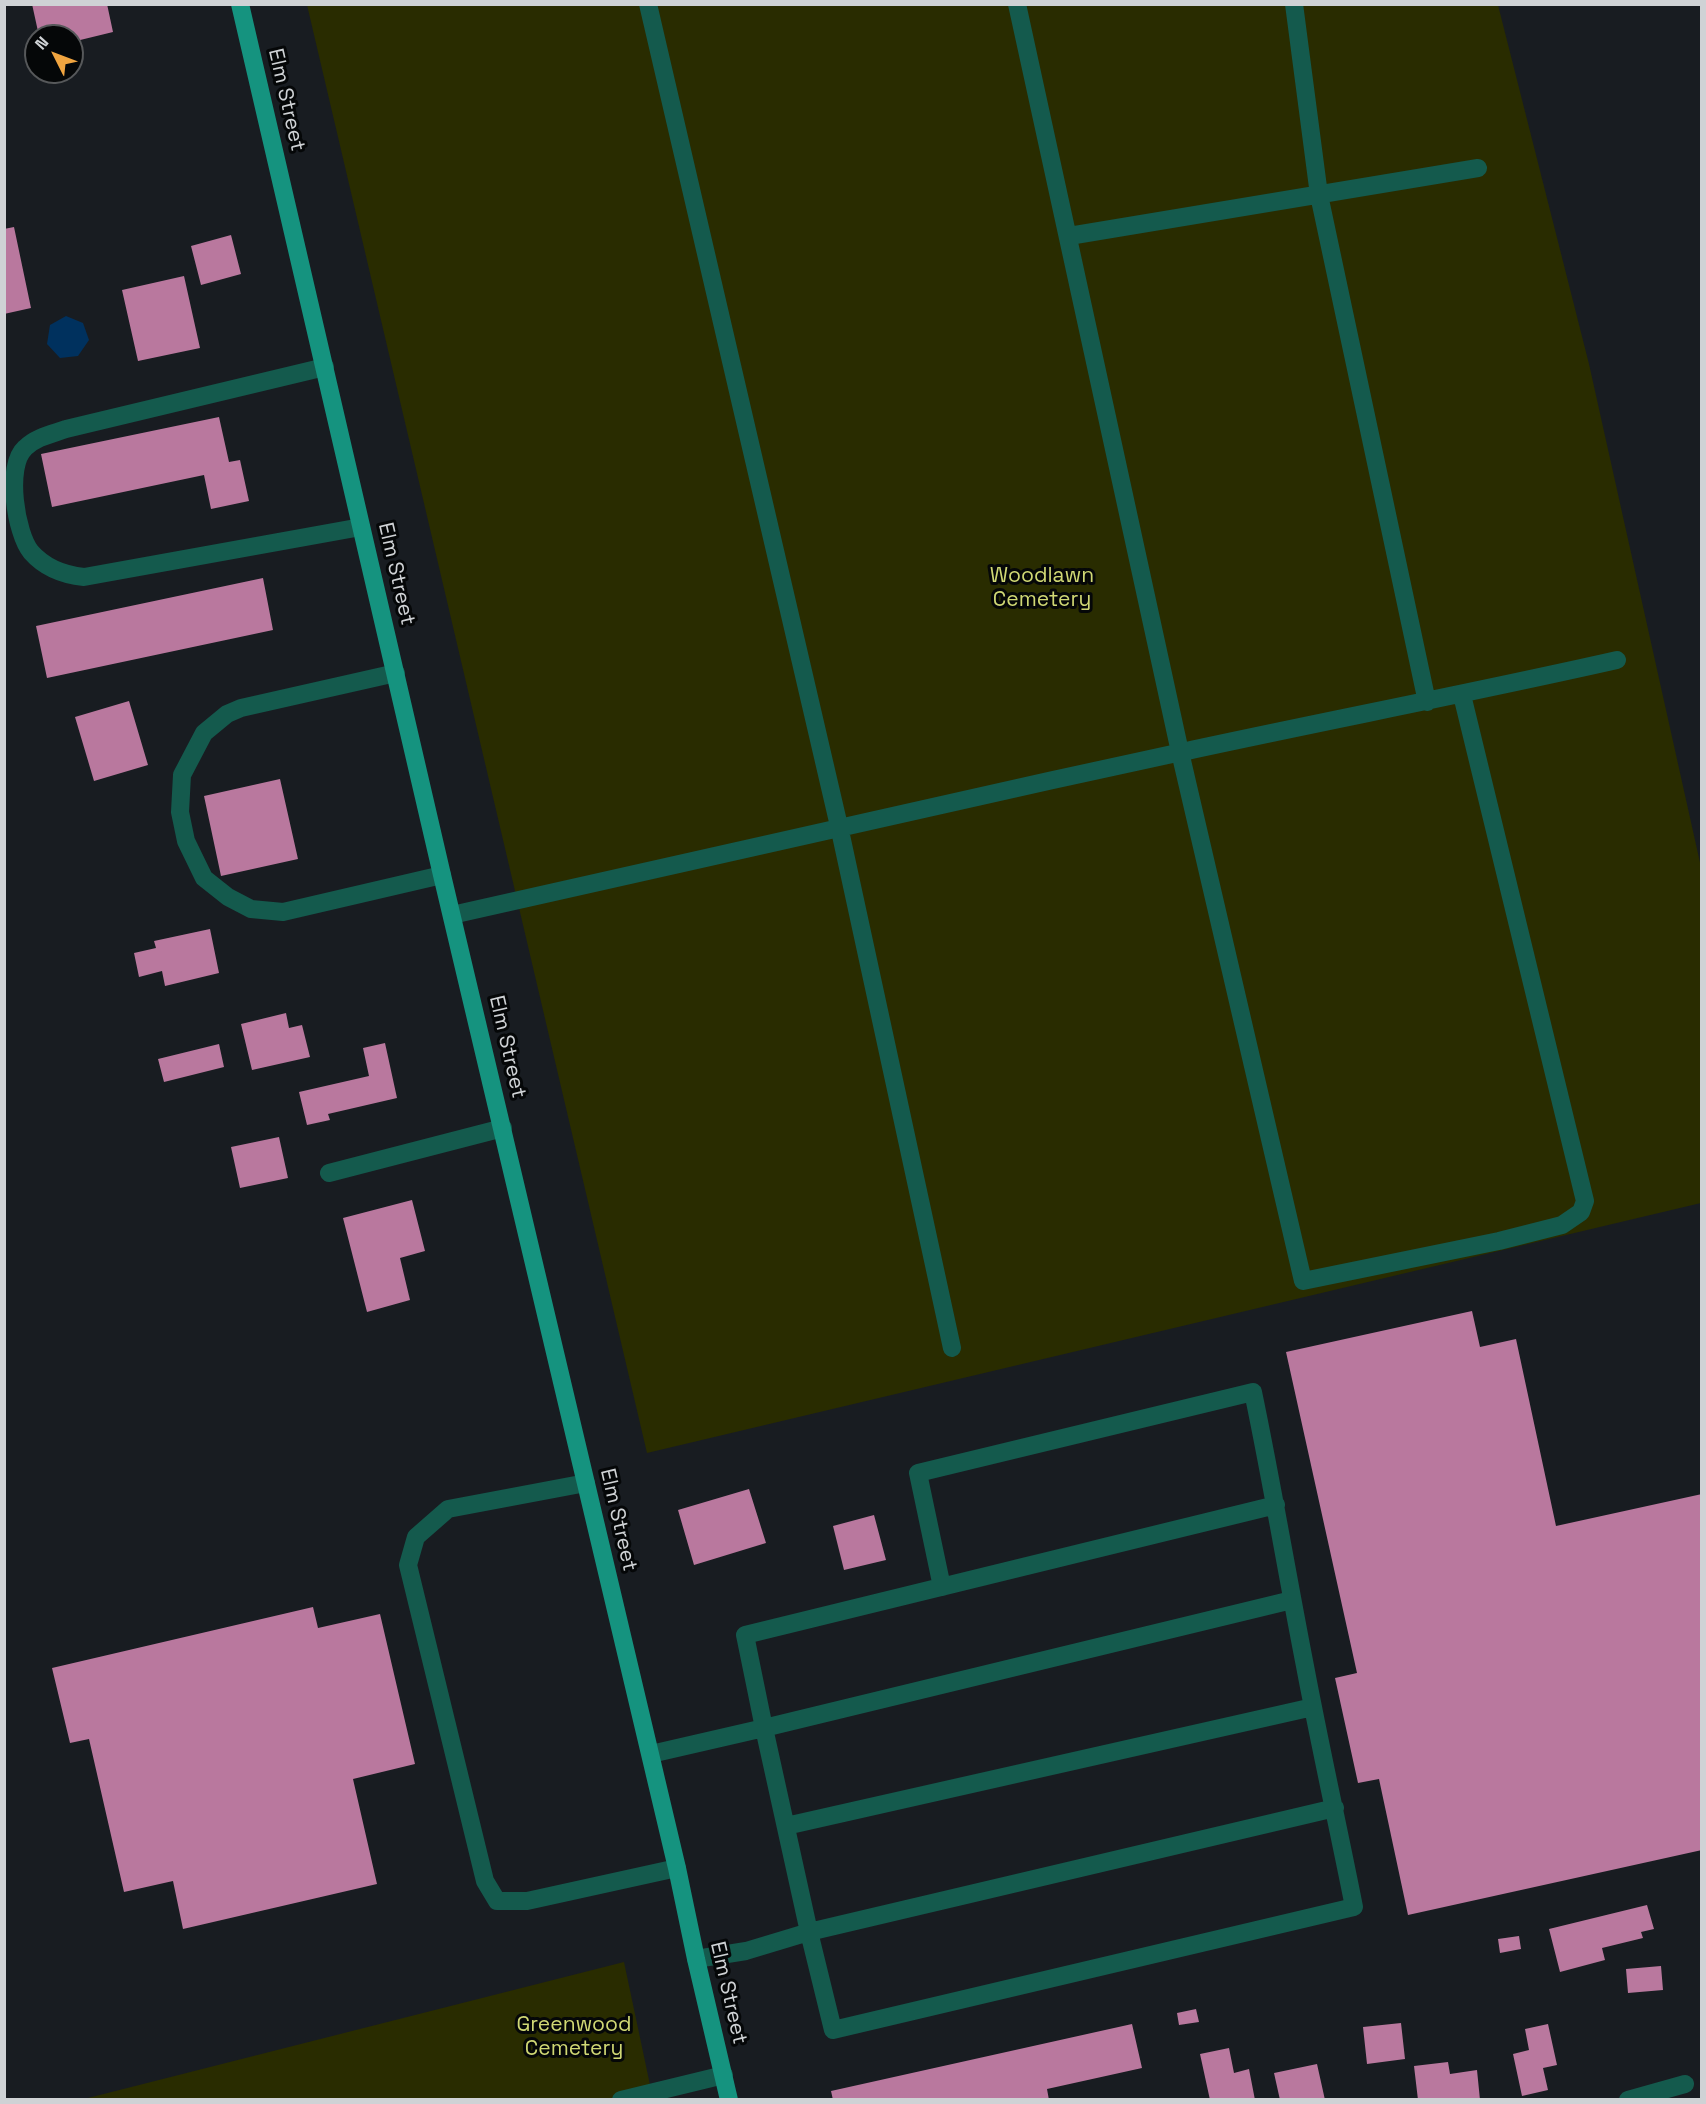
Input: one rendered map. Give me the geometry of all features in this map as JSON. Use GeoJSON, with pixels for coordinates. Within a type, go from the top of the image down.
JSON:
{"type":"FeatureCollection","features":[{"type":"Feature","properties":{"kind":"main road","name":"Elm Street"},"geometry":{"type":"LineString","coordinates":[[240,4],[442,875],[651,1754],[729,2100]]}},
{"type":"Feature","properties":{"kind":"street"},"geometry":{"type":"LineString","coordinates":[[648,4],[839,826],[952,1348]]}},
{"type":"Feature","properties":{"kind":"street"},"geometry":{"type":"LineString","coordinates":[[1017,4],[1180,752],[1303,1281],[1499,1241],[1562,1225],[1581,1212],[1585,1201],[1462,694]]}},
{"type":"Feature","properties":{"kind":"street"},"geometry":{"type":"LineString","coordinates":[[1294,4],[1318,195],[1427,702]]}},
{"type":"Feature","properties":{"kind":"street"},"geometry":{"type":"LineString","coordinates":[[1069,236],[1478,168]]}},
{"type":"Feature","properties":{"kind":"street"},"geometry":{"type":"LineString","coordinates":[[325,367],[41,437],[23,449],[15,465],[13,487],[22,531],[30,551],[45,565],[66,575],[84,578],[361,526]]}},
{"type":"Feature","properties":{"kind":"street"},"geometry":{"type":"LineString","coordinates":[[452,915],[839,826],[1617,660]]}},
{"type":"Feature","properties":{"kind":"street"},"geometry":{"type":"LineString","coordinates":[[396,673],[241,708],[227,714],[204,733],[183,775],[180,813],[186,841],[204,878],[228,897],[251,909],[283,912],[442,875]]}},
{"type":"Feature","properties":{"kind":"street"},"geometry":{"type":"LineString","coordinates":[[329,1173],[503,1128]]}},
{"type":"Feature","properties":{"kind":"street"},"geometry":{"type":"LineString","coordinates":[[942,1587],[918,1473],[1253,1392],[1276,1505],[1292,1600],[1354,1907],[833,2030],[809,1932],[745,1635],[942,1587],[1276,1505]]}},
{"type":"Feature","properties":{"kind":"street"},"geometry":{"type":"LineString","coordinates":[[586,1483],[448,1509],[416,1537],[408,1565],[485,1881],[497,1901],[527,1901],[677,1868]]}},
{"type":"Feature","properties":{"kind":"street"},"geometry":{"type":"LineString","coordinates":[[651,1754],[1292,1600]]}},
{"type":"Feature","properties":{"kind":"street"},"geometry":{"type":"LineString","coordinates":[[786,1826],[1313,1707]]}},
{"type":"Feature","properties":{"kind":"street"},"geometry":{"type":"LineString","coordinates":[[696,1959],[746,1951],[809,1932],[1335,1808]]}},
{"type":"Feature","properties":{"kind":"street"},"geometry":{"type":"LineString","coordinates":[[621,2100],[724,2076]]}},
{"type":"Feature","properties":{"kind":"street"},"geometry":{"type":"LineString","coordinates":[[1628,2100],[1685,2084]]}},
{"type":"Feature","properties":{"kind":"green space","name":"Woodlawn Cemetery"},"geometry":{"type":"Polygon","coordinates":[[[307,5],[1498,5],[1589,364],[1701,867],[1701,1203],[647,1453],[307,5]]]}},
{"type":"Feature","properties":{"kind":"green space","name":"Greenwood Cemetery"},"geometry":{"type":"Polygon","coordinates":[[[624,1962],[653,2099],[80,2100],[624,1962]]]}},
{"type":"Feature","properties":{"kind":"water"},"geometry":{"type":"Polygon","coordinates":[[[66,316],[83,323],[89,340],[78,356],[60,358],[47,344],[50,325],[66,316]]]}},
{"type":"Feature","properties":{"kind":"building"},"geometry":{"type":"Polygon","coordinates":[[[32,4],[107,4],[113,32],[84,39],[84,24],[36,24],[32,4]]]}},
{"type":"Feature","properties":{"kind":"building"},"geometry":{"type":"Polygon","coordinates":[[[14,227],[31,308],[4,314],[4,229],[14,227]]]}},
{"type":"Feature","properties":{"kind":"building"},"geometry":{"type":"Polygon","coordinates":[[[231,235],[241,274],[201,285],[191,246],[231,235]]]}},
{"type":"Feature","properties":{"kind":"building"},"geometry":{"type":"Polygon","coordinates":[[[184,276],[200,348],[138,361],[122,290],[184,276]]]}},
{"type":"Feature","properties":{"kind":"building"},"geometry":{"type":"Polygon","coordinates":[[[219,417],[229,462],[240,460],[249,501],[211,509],[204,475],[52,507],[41,454],[219,417]]]}},
{"type":"Feature","properties":{"kind":"building"},"geometry":{"type":"Polygon","coordinates":[[[263,578],[273,630],[47,678],[36,626],[263,578]]]}},
{"type":"Feature","properties":{"kind":"building"},"geometry":{"type":"Polygon","coordinates":[[[129,701],[148,765],[94,781],[75,717],[129,701]]]}},
{"type":"Feature","properties":{"kind":"building"},"geometry":{"type":"Polygon","coordinates":[[[280,779],[298,859],[221,876],[204,796],[280,779]]]}},
{"type":"Feature","properties":{"kind":"building"},"geometry":{"type":"Polygon","coordinates":[[[210,929],[219,973],[165,986],[162,971],[139,977],[134,953],[156,948],[154,941],[210,929]]]}},
{"type":"Feature","properties":{"kind":"building"},"geometry":{"type":"Polygon","coordinates":[[[286,1013],[289,1028],[302,1025],[310,1057],[252,1070],[241,1024],[286,1013]]]}},
{"type":"Feature","properties":{"kind":"building"},"geometry":{"type":"Polygon","coordinates":[[[385,1043],[397,1098],[328,1114],[330,1120],[307,1125],[299,1092],[369,1076],[363,1048],[385,1043]]]}},
{"type":"Feature","properties":{"kind":"building"},"geometry":{"type":"Polygon","coordinates":[[[219,1044],[224,1067],[164,1082],[158,1059],[219,1044]]]}},
{"type":"Feature","properties":{"kind":"building"},"geometry":{"type":"Polygon","coordinates":[[[279,1137],[288,1178],[240,1188],[231,1147],[279,1137]]]}},
{"type":"Feature","properties":{"kind":"building"},"geometry":{"type":"Polygon","coordinates":[[[412,1200],[425,1251],[400,1258],[410,1300],[367,1312],[343,1218],[412,1200]]]}},
{"type":"Feature","properties":{"kind":"building"},"geometry":{"type":"Polygon","coordinates":[[[1472,1311],[1480,1347],[1516,1339],[1556,1526],[1702,1494],[1702,1850],[1408,1915],[1379,1779],[1358,1783],[1335,1678],[1357,1673],[1286,1352],[1472,1311]]]}},
{"type":"Feature","properties":{"kind":"building"},"geometry":{"type":"Polygon","coordinates":[[[749,1489],[766,1543],[694,1565],[678,1510],[749,1489]]]}},
{"type":"Feature","properties":{"kind":"building"},"geometry":{"type":"Polygon","coordinates":[[[874,1515],[886,1560],[844,1570],[833,1526],[874,1515]]]}},
{"type":"Feature","properties":{"kind":"building"},"geometry":{"type":"Polygon","coordinates":[[[313,1607],[318,1628],[380,1614],[415,1764],[353,1779],[377,1884],[183,1929],[173,1881],[124,1892],[89,1739],[70,1743],[52,1668],[313,1607]]]}},
{"type":"Feature","properties":{"kind":"building"},"geometry":{"type":"Polygon","coordinates":[[[1647,1905],[1654,1929],[1641,1932],[1643,1938],[1602,1948],[1605,1960],[1560,1972],[1549,1929],[1647,1905]]]}},
{"type":"Feature","properties":{"kind":"building"},"geometry":{"type":"Polygon","coordinates":[[[1519,1936],[1521,1949],[1500,1953],[1498,1939],[1519,1936]]]}},
{"type":"Feature","properties":{"kind":"building"},"geometry":{"type":"Polygon","coordinates":[[[1661,1966],[1663,1990],[1628,1993],[1626,1969],[1661,1966]]]}},
{"type":"Feature","properties":{"kind":"building"},"geometry":{"type":"Polygon","coordinates":[[[1196,2009],[1199,2022],[1179,2025],[1177,2013],[1196,2009]]]}},
{"type":"Feature","properties":{"kind":"building"},"geometry":{"type":"Polygon","coordinates":[[[1401,2023],[1405,2059],[1367,2064],[1363,2027],[1401,2023]]]}},
{"type":"Feature","properties":{"kind":"building"},"geometry":{"type":"Polygon","coordinates":[[[1132,2024],[1142,2068],[1047,2089],[1049,2100],[833,2100],[831,2091],[1132,2024]]]}},
{"type":"Feature","properties":{"kind":"building"},"geometry":{"type":"Polygon","coordinates":[[[1548,2024],[1557,2065],[1543,2068],[1548,2090],[1522,2096],[1513,2054],[1529,2050],[1525,2029],[1548,2024]]]}},
{"type":"Feature","properties":{"kind":"building"},"geometry":{"type":"Polygon","coordinates":[[[1229,2048],[1234,2073],[1249,2069],[1255,2100],[1210,2100],[1200,2054],[1229,2048]]]}},
{"type":"Feature","properties":{"kind":"building"},"geometry":{"type":"Polygon","coordinates":[[[1448,2062],[1450,2074],[1477,2070],[1480,2100],[1418,2100],[1414,2066],[1448,2062]]]}},
{"type":"Feature","properties":{"kind":"building"},"geometry":{"type":"Polygon","coordinates":[[[1317,2064],[1325,2100],[1280,2100],[1274,2073],[1317,2064]]]}}]}
